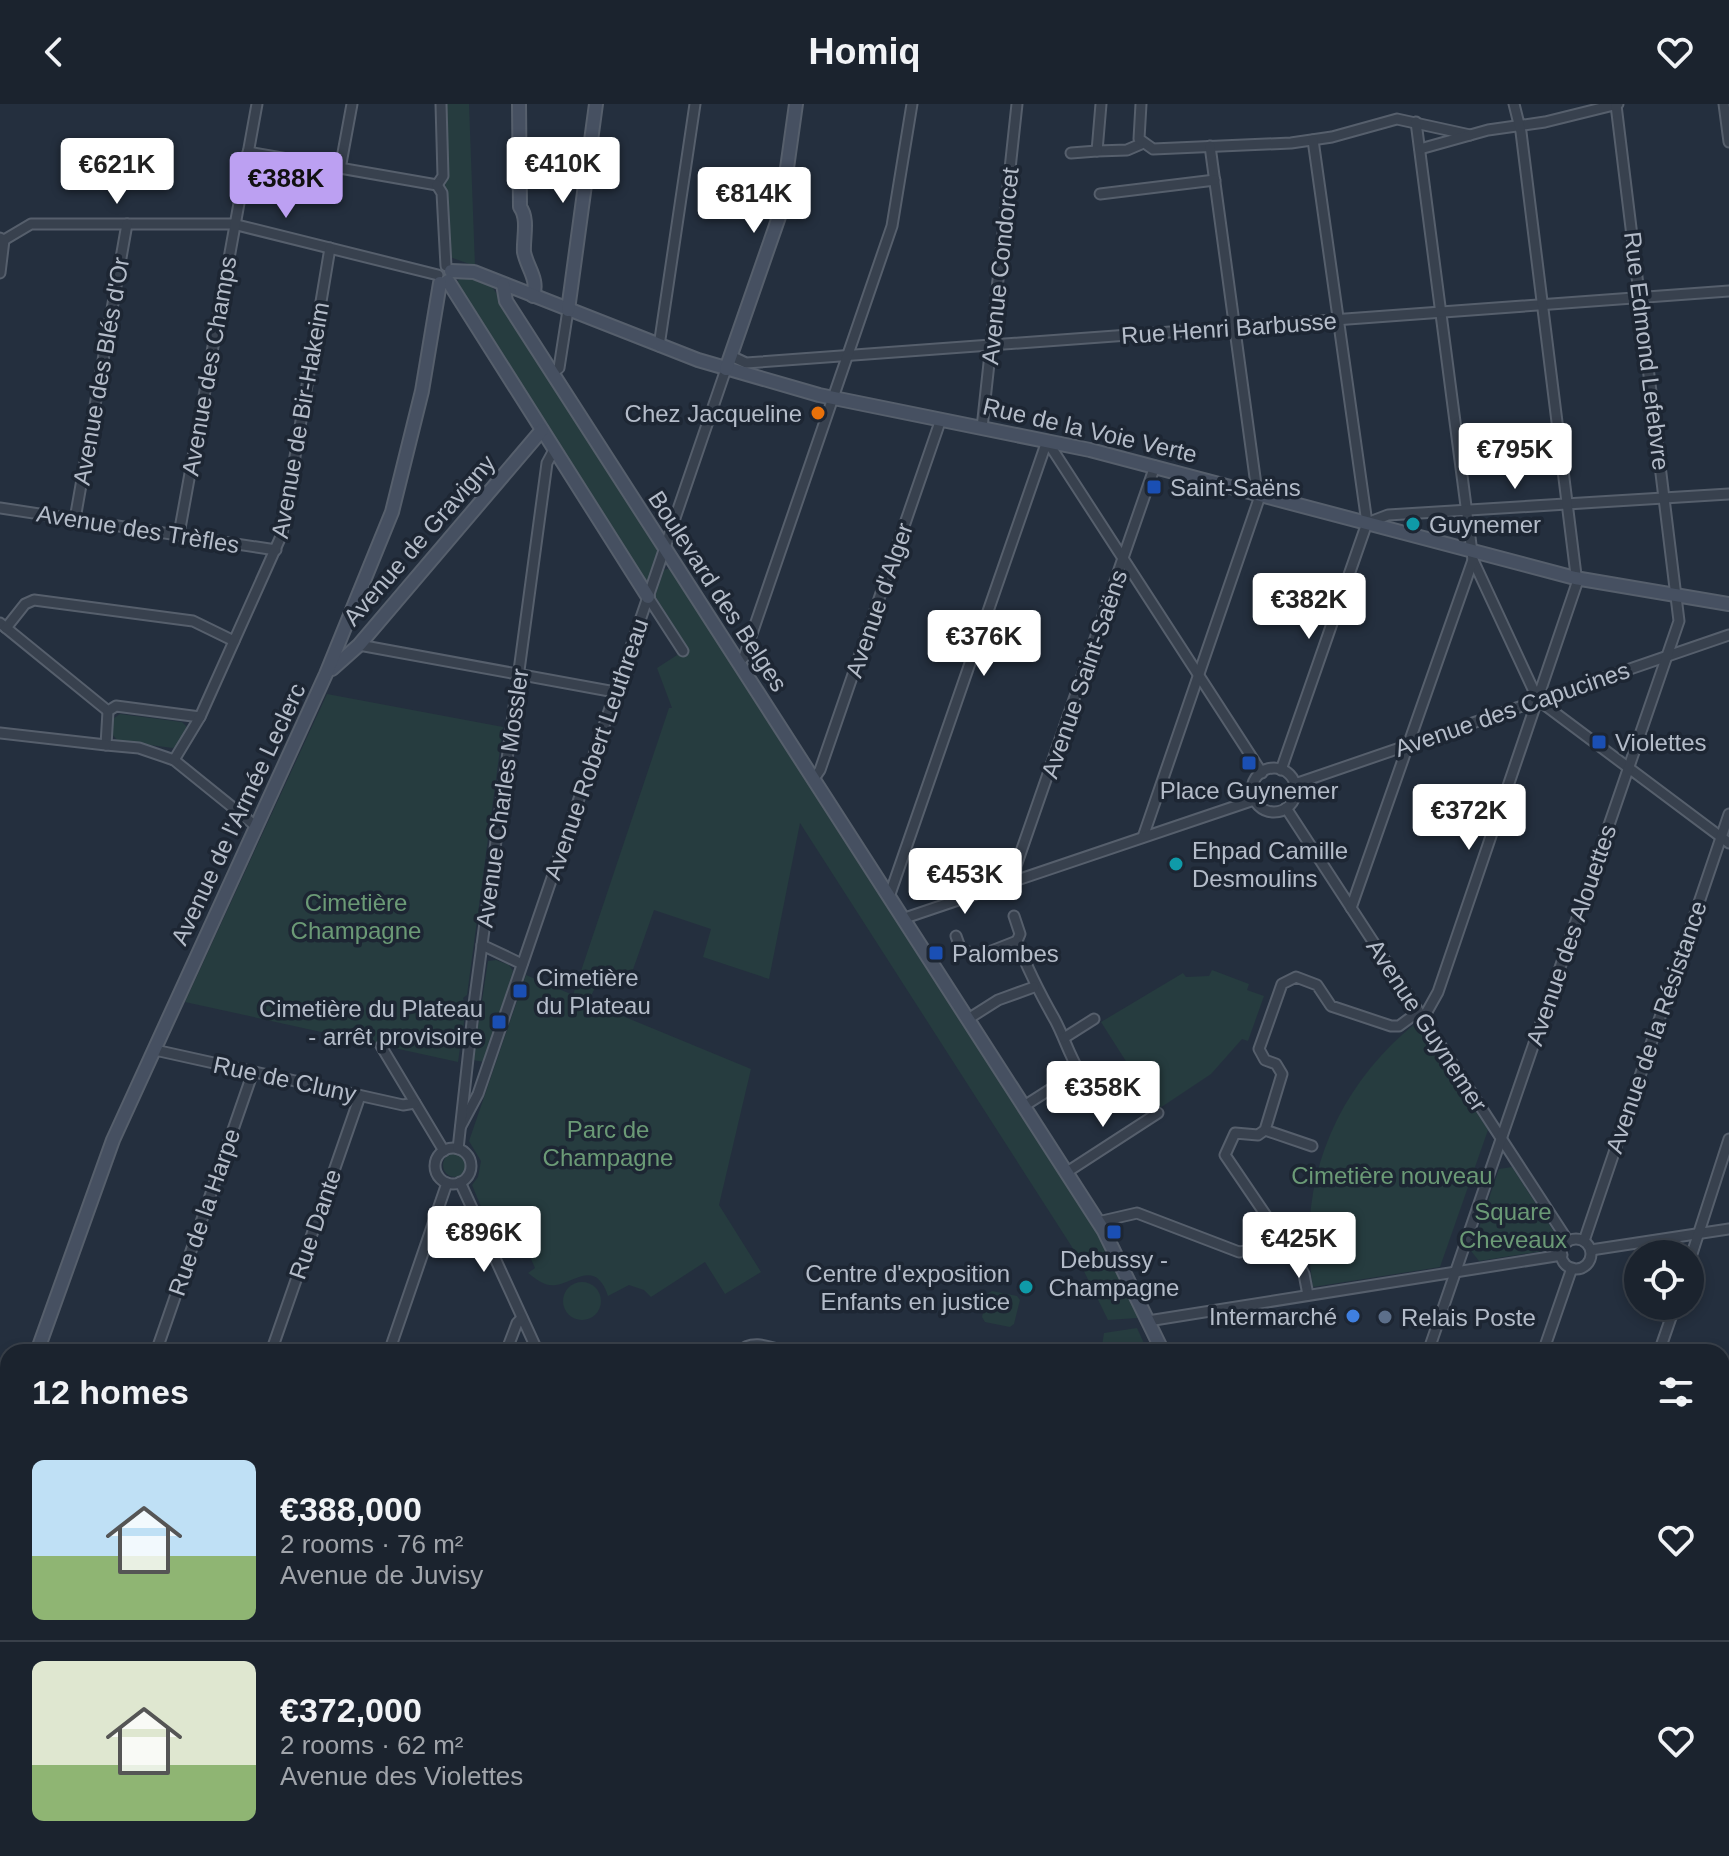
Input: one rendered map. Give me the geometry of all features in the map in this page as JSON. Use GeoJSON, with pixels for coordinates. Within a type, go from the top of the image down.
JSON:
{"type":"FeatureCollection","features":[{"type":"Feature","properties":{"kind":"street","name":"Avenue des Champs"},"geometry":{"type":"LineString","coordinates":[[179,534],[257,104]]}},
{"type":"Feature","properties":{"kind":"street"},"geometry":{"type":"LineString","coordinates":[[340,169],[352,104]]}},
{"type":"Feature","properties":{"kind":"street"},"geometry":{"type":"LineString","coordinates":[[437,185],[443,176],[441,104]]}},
{"type":"Feature","properties":{"kind":"street"},"geometry":{"type":"LineString","coordinates":[[519,104],[520,207],[524,212],[524,252],[536,285],[533,296]]}},
{"type":"Feature","properties":{"kind":"street"},"geometry":{"type":"LineString","coordinates":[[552,373],[559,368],[596,104]]}},
{"type":"Feature","properties":{"kind":"street"},"geometry":{"type":"LineString","coordinates":[[659,346],[695,104]]}},
{"type":"Feature","properties":{"kind":"street"},"geometry":{"type":"LineString","coordinates":[[728,362],[781,211],[796,104]]}},
{"type":"Feature","properties":{"kind":"street"},"geometry":{"type":"LineString","coordinates":[[738,663],[744,657],[892,226],[912,104]]}},
{"type":"Feature","properties":{"kind":"street","name":"Avenue Condorcet"},"geometry":{"type":"LineString","coordinates":[[982,428],[1017,104]]}},
{"type":"Feature","properties":{"kind":"street"},"geometry":{"type":"LineString","coordinates":[[1097,151],[1101,104]]}},
{"type":"Feature","properties":{"kind":"street"},"geometry":{"type":"LineString","coordinates":[[1141,104],[1138,137],[1141,144],[1153,149],[1313,140],[1397,119],[1470,135]]}},
{"type":"Feature","properties":{"kind":"street"},"geometry":{"type":"LineString","coordinates":[[1308,1295],[1304,1274],[1225,1155],[1235,1133],[1258,1135],[1265,1130],[1282,1074],[1276,1064],[1260,1055],[1259,1049],[1286,979],[1296,977],[1317,985],[1331,1006],[1391,1026],[1399,1026],[1420,1015],[1438,992],[1578,579],[1514,104]]}},
{"type":"Feature","properties":{"kind":"street"},"geometry":{"type":"LineString","coordinates":[[1420,149],[1470,135],[1519,124],[1545,122],[1617,104]]}},
{"type":"Feature","properties":{"kind":"street","name":"Rue Edmond Lefebvre"},"geometry":{"type":"LineString","coordinates":[[1617,104],[1678,597]]}},
{"type":"Feature","properties":{"kind":"street"},"geometry":{"type":"LineString","coordinates":[[1724,104],[1729,142]]}},
{"type":"Feature","properties":{"kind":"street"},"geometry":{"type":"LineString","coordinates":[[1416,122],[1472,556],[1538,700],[1725,840]]}},
{"type":"Feature","properties":{"kind":"street"},"geometry":{"type":"LineString","coordinates":[[1281,770],[1367,523],[1313,140]]}},
{"type":"Feature","properties":{"kind":"street"},"geometry":{"type":"LineString","coordinates":[[1071,153],[1127,150],[1141,144]]}},
{"type":"Feature","properties":{"kind":"street"},"geometry":{"type":"LineString","coordinates":[[1143,837],[1259,492],[1210,146]]}},
{"type":"Feature","properties":{"kind":"street"},"geometry":{"type":"LineString","coordinates":[[248,152],[437,185],[442,193],[445,275],[683,651]]}},
{"type":"Feature","properties":{"kind":"street"},"geometry":{"type":"LineString","coordinates":[[1100,194],[1215,180]]}},
{"type":"Feature","properties":{"kind":"street"},"geometry":{"type":"LineString","coordinates":[[0,273],[2,239],[31,224],[233,224],[445,275]]}},
{"type":"Feature","properties":{"kind":"street","name":"Avenue des Blés d'Or"},"geometry":{"type":"LineString","coordinates":[[75,519],[127,224]]}},
{"type":"Feature","properties":{"kind":"street","name":"Avenue de Bir-Hakeim"},"geometry":{"type":"LineString","coordinates":[[174,760],[200,717],[276,550],[294,467],[330,248]]}},
{"type":"Feature","properties":{"kind":"street","name":"Rue de la Voie Verte"},"geometry":{"type":"LineString","coordinates":[[445,275],[464,269],[659,346],[728,362],[833,398],[1155,466],[1259,492],[1472,556],[1578,579],[1729,604]]}},
{"type":"Feature","properties":{"kind":"street","name":"Avenue de l'Armée Leclerc"},"geometry":{"type":"LineString","coordinates":[[40,1344],[113,1140],[326,674],[392,512],[422,391],[445,275]]}},
{"type":"Feature","properties":{"kind":"street","name":"Boulevard des Belges"},"geometry":{"type":"LineString","coordinates":[[503,284],[506,301],[1098,1222],[1159,1344]]}},
{"type":"Feature","properties":{"kind":"street","name":"Rue Henri Barbusse"},"geometry":{"type":"LineString","coordinates":[[728,362],[1729,291]]}},
{"type":"Feature","properties":{"kind":"street","name":"Avenue Robert Leuthreau"},"geometry":{"type":"LineString","coordinates":[[461,1126],[478,1094],[728,362]]}},
{"type":"Feature","properties":{"kind":"street","name":"Avenue d'Alger"},"geometry":{"type":"LineString","coordinates":[[813,780],[820,770],[941,419]]}},
{"type":"Feature","properties":{"kind":"street","name":"Avenue de Gravigny"},"geometry":{"type":"LineString","coordinates":[[326,674],[359,645],[542,430]]}},
{"type":"Feature","properties":{"kind":"street"},"geometry":{"type":"LineString","coordinates":[[1047,441],[1262,773]]}},
{"type":"Feature","properties":{"kind":"street"},"geometry":{"type":"LineString","coordinates":[[889,897],[1047,441]]}},
{"type":"Feature","properties":{"kind":"street","name":"Avenue Charles Mossler"},"geometry":{"type":"LineString","coordinates":[[458,1149],[482,945],[547,463],[554,450]]}},
{"type":"Feature","properties":{"kind":"street","name":"Avenue Saint-Saëns"},"geometry":{"type":"LineString","coordinates":[[1015,882],[1016,866],[1155,466]]}},
{"type":"Feature","properties":{"kind":"street"},"geometry":{"type":"LineString","coordinates":[[1367,523],[1388,515],[1729,494]]}},
{"type":"Feature","properties":{"kind":"street","name":"Avenue des Trèfles"},"geometry":{"type":"LineString","coordinates":[[0,508],[276,550]]}},
{"type":"Feature","properties":{"kind":"street"},"geometry":{"type":"LineString","coordinates":[[1351,908],[1472,556]]}},
{"type":"Feature","properties":{"kind":"street","name":"Avenue des Alouettes"},"geometry":{"type":"LineString","coordinates":[[1431,1344],[1668,655],[1679,621],[1678,597]]}},
{"type":"Feature","properties":{"kind":"street"},"geometry":{"type":"LineString","coordinates":[[108,711],[3,626],[25,604],[34,600],[193,621],[234,641]]}},
{"type":"Feature","properties":{"kind":"street","name":"Avenue des Capucines"},"geometry":{"type":"LineString","coordinates":[[1295,784],[1729,635]]}},
{"type":"Feature","properties":{"kind":"street"},"geometry":{"type":"LineString","coordinates":[[359,645],[615,692]]}},
{"type":"Feature","properties":{"kind":"street"},"geometry":{"type":"LineString","coordinates":[[108,711],[116,706],[200,717]]}},
{"type":"Feature","properties":{"kind":"street"},"geometry":{"type":"LineString","coordinates":[[106,745],[108,711]]}},
{"type":"Feature","properties":{"kind":"street"},"geometry":{"type":"LineString","coordinates":[[0,733],[139,748],[174,760],[257,827]]}},
{"type":"Feature","properties":{"kind":"street"},"geometry":{"type":"LineString","coordinates":[[1281,770],[1295,784],[1294,797],[1286,808],[1271,812],[1254,800],[1252,787],[1262,773],[1281,770]]}},
{"type":"Feature","properties":{"kind":"street"},"geometry":{"type":"LineString","coordinates":[[905,918],[1254,800]]}},
{"type":"Feature","properties":{"kind":"street","name":"Avenue Guynemer"},"geometry":{"type":"LineString","coordinates":[[1286,808],[1568,1241]]}},
{"type":"Feature","properties":{"kind":"street","name":"Avenue de la Résistance"},"geometry":{"type":"LineString","coordinates":[[1584,1241],[1725,840],[1729,814]]}},
{"type":"Feature","properties":{"kind":"street"},"geometry":{"type":"LineString","coordinates":[[1014,916],[1020,934],[1017,941],[1034,987],[1079,1071],[1024,1106]]}},
{"type":"Feature","properties":{"kind":"street"},"geometry":{"type":"LineString","coordinates":[[956,936],[961,950],[976,954],[1017,941]]}},
{"type":"Feature","properties":{"kind":"street"},"geometry":{"type":"LineString","coordinates":[[482,945],[522,964]]}},
{"type":"Feature","properties":{"kind":"street"},"geometry":{"type":"LineString","coordinates":[[968,1019],[998,1000],[1034,987]]}},
{"type":"Feature","properties":{"kind":"street"},"geometry":{"type":"LineString","coordinates":[[1064,1038],[1094,1019]]}},
{"type":"Feature","properties":{"kind":"street"},"geometry":{"type":"LineString","coordinates":[[381,1046],[444,1151]]}},
{"type":"Feature","properties":{"kind":"street","name":"Rue de Cluny"},"geometry":{"type":"LineString","coordinates":[[155,1050],[403,1105],[415,1103]]}},
{"type":"Feature","properties":{"kind":"street","name":"Rue de la Harpe"},"geometry":{"type":"LineString","coordinates":[[159,1344],[253,1072]]}},
{"type":"Feature","properties":{"kind":"street","name":"Rue Dante"},"geometry":{"type":"LineString","coordinates":[[274,1344],[360,1096]]}},
{"type":"Feature","properties":{"kind":"street"},"geometry":{"type":"LineString","coordinates":[[1067,1172],[1158,1113]]}},
{"type":"Feature","properties":{"kind":"street"},"geometry":{"type":"LineString","coordinates":[[1265,1130],[1312,1146]]}},
{"type":"Feature","properties":{"kind":"street"},"geometry":{"type":"LineString","coordinates":[[1697,1240],[1729,1139]]}},
{"type":"Feature","properties":{"kind":"street"},"geometry":{"type":"LineString","coordinates":[[458,1149],[467,1155],[471,1165],[468,1175],[460,1182],[447,1183],[436,1171],[436,1159],[444,1151],[458,1149]]}},
{"type":"Feature","properties":{"kind":"street"},"geometry":{"type":"LineString","coordinates":[[460,1182],[534,1344]]}},
{"type":"Feature","properties":{"kind":"street"},"geometry":{"type":"LineString","coordinates":[[392,1344],[447,1183]]}},
{"type":"Feature","properties":{"kind":"street"},"geometry":{"type":"LineString","coordinates":[[1098,1222],[1137,1213],[1239,1252],[1283,1241]]}},
{"type":"Feature","properties":{"kind":"street"},"geometry":{"type":"LineString","coordinates":[[1591,1250],[1729,1229]]}},
{"type":"Feature","properties":{"kind":"street"},"geometry":{"type":"LineString","coordinates":[[1568,1241],[1584,1241],[1591,1250],[1590,1260],[1584,1267],[1572,1268],[1563,1262],[1562,1255],[1568,1241]]}},
{"type":"Feature","properties":{"kind":"street"},"geometry":{"type":"LineString","coordinates":[[1148,1321],[1562,1255]]}},
{"type":"Feature","properties":{"kind":"street"},"geometry":{"type":"LineString","coordinates":[[1546,1344],[1572,1268]]}},
{"type":"Feature","properties":{"kind":"street"},"geometry":{"type":"LineString","coordinates":[[509,1344],[522,1318]]}},
{"type":"Feature","properties":{"kind":"street"},"geometry":{"type":"LineString","coordinates":[[1662,1344],[1670,1320]]}},
{"type":"Feature","properties":{"kind":"green space"},"geometry":{"type":"Polygon","coordinates":[[[443,104],[469,104],[475,266],[447,256],[443,104]]]}},
{"type":"Feature","properties":{"kind":"green space"},"geometry":{"type":"Polygon","coordinates":[[[462,276],[491,285],[659,546],[648,580],[643,580],[455,284],[462,276]]]}},
{"type":"Feature","properties":{"kind":"green space","name":"Parc de Champagne"},"geometry":{"type":"Polygon","coordinates":[[[670,568],[1095,1223],[1139,1314],[1137,1318],[1108,1320],[1072,1247],[800,823],[769,979],[703,957],[711,929],[654,910],[629,981],[603,971],[591,996],[579,998],[751,1069],[719,1205],[761,1272],[725,1294],[705,1262],[651,1297],[644,1290],[629,1285],[608,1296],[603,1285],[591,1275],[548,1285],[528,1273],[535,1268],[512,1217],[504,1213],[492,1216],[482,1209],[472,1185],[478,1177],[481,1161],[469,1141],[526,975],[573,995],[669,708],[672,708],[657,668],[688,648],[655,596],[664,570],[670,568]]]}},
{"type":"Feature","properties":{"kind":"green space","name":"Cimetière Champagne"},"geometry":{"type":"Polygon","coordinates":[[[327,694],[503,727],[467,995],[463,998],[466,1008],[458,1062],[185,1002],[327,694]]]}},
{"type":"Feature","properties":{"kind":"green space"},"geometry":{"type":"Polygon","coordinates":[[[120,714],[182,722],[187,727],[180,743],[173,748],[118,741],[111,733],[113,719],[120,714]]]}},
{"type":"Feature","properties":{"kind":"green space"},"geometry":{"type":"Polygon","coordinates":[[[496,960],[509,965],[513,971],[484,1062],[473,1060],[488,961],[496,960]]]}},
{"type":"Feature","properties":{"kind":"green space"},"geometry":{"type":"Polygon","coordinates":[[[1212,970],[1249,984],[1247,990],[1264,996],[1248,1041],[1242,1039],[1211,1074],[1157,1110],[1101,1022],[1183,973],[1186,977],[1209,976],[1212,970]]]}},
{"type":"Feature","properties":{"kind":"green space","name":"Cimetière nouveau"},"geometry":{"type":"Polygon","coordinates":[[[1417,1022],[1488,1130],[1440,1267],[1313,1287],[1309,1248],[1311,1211],[1317,1175],[1328,1140],[1344,1107],[1364,1077],[1388,1048],[1417,1022]]]}},
{"type":"Feature","properties":{"kind":"green space"},"geometry":{"type":"Polygon","coordinates":[[[455,1153],[464,1156],[467,1165],[464,1174],[455,1177],[446,1174],[443,1165],[446,1156],[455,1153]]]}},
{"type":"Feature","properties":{"kind":"green space","name":"Square Cheveaux"},"geometry":{"type":"Polygon","coordinates":[[[1512,1167],[1556,1235],[1549,1250],[1479,1261],[1471,1251],[1499,1169],[1512,1167]]]}},
{"type":"Feature","properties":{"kind":"green space"},"geometry":{"type":"Polygon","coordinates":[[[582,1282],[595,1288],[601,1301],[595,1314],[582,1320],[569,1314],[563,1301],[569,1288],[582,1282]]]}},
{"type":"Feature","properties":{"kind":"green space"},"geometry":{"type":"Polygon","coordinates":[[[992,1291],[1017,1296],[1020,1300],[1014,1324],[1010,1327],[985,1322],[982,1317],[987,1294],[992,1291]]]}},
{"type":"Feature","properties":{"kind":"green space"},"geometry":{"type":"Polygon","coordinates":[[[1137,1328],[1144,1344],[1102,1344],[1104,1333],[1137,1328]]]}},
{"type":"Feature","properties":{"kind":"place","name":"Chez Jacqueline"},"geometry":{"type":"Point","coordinates":[818,413]}},
{"type":"Feature","properties":{"kind":"place","name":"Saint-Saëns"},"geometry":{"type":"Point","coordinates":[1154,487]}},
{"type":"Feature","properties":{"kind":"place","name":"Guynemer"},"geometry":{"type":"Point","coordinates":[1413,524]}},
{"type":"Feature","properties":{"kind":"place","name":"Violettes"},"geometry":{"type":"Point","coordinates":[1599,742]}},
{"type":"Feature","properties":{"kind":"place","name":"Place Guynemer"},"geometry":{"type":"Point","coordinates":[1249,763]}},
{"type":"Feature","properties":{"kind":"place","name":"Ehpad Camille Desmoulins"},"geometry":{"type":"Point","coordinates":[1176,864]}},
{"type":"Feature","properties":{"kind":"place","name":"Palombes"},"geometry":{"type":"Point","coordinates":[936,953]}},
{"type":"Feature","properties":{"kind":"place","name":"Cimetière du Plateau"},"geometry":{"type":"Point","coordinates":[520,991]}},
{"type":"Feature","properties":{"kind":"place","name":"Cimetière du Plateau - arrêt provisoire"},"geometry":{"type":"Point","coordinates":[499,1022]}},
{"type":"Feature","properties":{"kind":"place","name":"Debussy - Champagne"},"geometry":{"type":"Point","coordinates":[1114,1232]}},
{"type":"Feature","properties":{"kind":"place","name":"Centre d'exposition Enfants en justice"},"geometry":{"type":"Point","coordinates":[1026,1287]}},
{"type":"Feature","properties":{"kind":"place","name":"Intermarché"},"geometry":{"type":"Point","coordinates":[1353,1316]}},
{"type":"Feature","properties":{"kind":"place","name":"Relais Poste"},"geometry":{"type":"Point","coordinates":[1385,1317]}}]}
